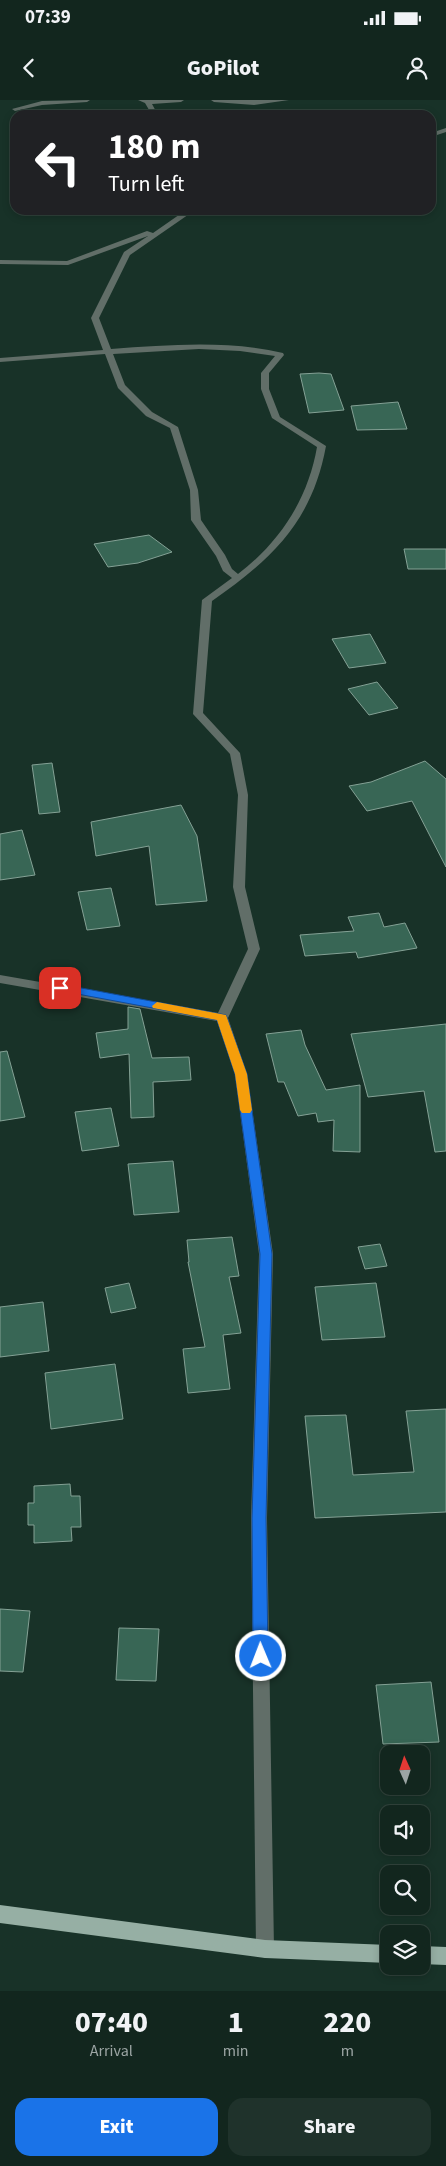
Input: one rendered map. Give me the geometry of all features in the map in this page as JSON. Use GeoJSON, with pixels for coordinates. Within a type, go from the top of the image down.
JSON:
{"type":"FeatureCollection","features":[{"type":"Feature","properties":{"kind":"main road"},"geometry":{"type":"LineString","coordinates":[[0,1914],[265,1949],[380,1954]]}},
{"type":"Feature","properties":{"kind":"main road"},"geometry":{"type":"LineString","coordinates":[[430,1955],[446,1956]]}},
{"type":"Feature","properties":{"kind":"street"},"geometry":{"type":"LineString","coordinates":[[15,109],[42,103],[87,100]]}},
{"type":"Feature","properties":{"kind":"street"},"geometry":{"type":"LineString","coordinates":[[145,101],[181,100]]}},
{"type":"Feature","properties":{"kind":"street"},"geometry":{"type":"LineString","coordinates":[[214,100],[254,103],[286,100]]}},
{"type":"Feature","properties":{"kind":"street"},"geometry":{"type":"LineString","coordinates":[[184,215],[127,254],[95,318],[104,337],[107,352],[121,386],[149,414],[174,427],[184,452],[194,490],[196,520],[228,570],[237,578]]}},
{"type":"Feature","properties":{"kind":"street"},"geometry":{"type":"LineString","coordinates":[[0,262],[68,263],[169,225]]}},
{"type":"Feature","properties":{"kind":"street"},"geometry":{"type":"LineString","coordinates":[[0,360],[159,347],[223,346],[258,350],[280,355],[265,373],[264,389],[276,418],[322,446],[320,463],[306,499],[287,532],[254,566],[207,600],[198,714],[235,753],[243,795],[239,887],[254,949],[222,1018],[241,1074],[266,1254],[259,1518],[265,1949]]}},
{"type":"Feature","properties":{"kind":"street"},"geometry":{"type":"LineString","coordinates":[[0,980],[42,984],[222,1018]]}},
{"type":"Feature","properties":{"kind":"building"},"geometry":{"type":"Polygon","coordinates":[[[300,374],[331,374],[344,410],[309,413],[300,374]]]}},
{"type":"Feature","properties":{"kind":"building"},"geometry":{"type":"Polygon","coordinates":[[[398,402],[407,429],[357,430],[351,406],[398,402]]]}},
{"type":"Feature","properties":{"kind":"building"},"geometry":{"type":"Polygon","coordinates":[[[149,535],[172,552],[138,563],[108,567],[94,544],[149,535]]]}},
{"type":"Feature","properties":{"kind":"building"},"geometry":{"type":"Polygon","coordinates":[[[404,549],[446,549],[446,569],[408,569],[404,549]]]}},
{"type":"Feature","properties":{"kind":"building"},"geometry":{"type":"Polygon","coordinates":[[[370,634],[386,663],[349,668],[332,639],[370,634]]]}},
{"type":"Feature","properties":{"kind":"building"},"geometry":{"type":"Polygon","coordinates":[[[377,682],[398,708],[369,715],[348,689],[377,682]]]}},
{"type":"Feature","properties":{"kind":"building"},"geometry":{"type":"Polygon","coordinates":[[[425,761],[446,779],[446,867],[412,801],[367,811],[349,786],[371,782],[425,761]]]}},
{"type":"Feature","properties":{"kind":"building"},"geometry":{"type":"Polygon","coordinates":[[[52,763],[60,812],[39,814],[32,765],[52,763]]]}},
{"type":"Feature","properties":{"kind":"building"},"geometry":{"type":"Polygon","coordinates":[[[181,805],[197,836],[207,901],[156,905],[149,846],[96,856],[91,822],[181,805]]]}},
{"type":"Feature","properties":{"kind":"building"},"geometry":{"type":"Polygon","coordinates":[[[22,830],[35,875],[0,880],[0,834],[22,830]]]}},
{"type":"Feature","properties":{"kind":"building"},"geometry":{"type":"Polygon","coordinates":[[[111,888],[120,926],[87,930],[78,892],[111,888]]]}},
{"type":"Feature","properties":{"kind":"building"},"geometry":{"type":"Polygon","coordinates":[[[379,913],[384,927],[405,923],[417,948],[358,958],[356,952],[305,956],[300,935],[354,931],[348,917],[379,913]]]}},
{"type":"Feature","properties":{"kind":"building"},"geometry":{"type":"Polygon","coordinates":[[[128,1007],[140,1009],[152,1058],[189,1057],[191,1080],[153,1082],[154,1117],[131,1118],[129,1054],[100,1058],[96,1033],[128,1029],[128,1007]]]}},
{"type":"Feature","properties":{"kind":"building"},"geometry":{"type":"Polygon","coordinates":[[[446,1024],[446,1151],[435,1152],[424,1091],[368,1097],[351,1034],[446,1024]]]}},
{"type":"Feature","properties":{"kind":"building"},"geometry":{"type":"Polygon","coordinates":[[[301,1030],[305,1045],[326,1090],[360,1085],[360,1152],[333,1151],[334,1120],[318,1122],[316,1113],[298,1116],[284,1082],[278,1082],[266,1034],[301,1030]]]}},
{"type":"Feature","properties":{"kind":"building"},"geometry":{"type":"Polygon","coordinates":[[[7,1051],[25,1117],[0,1121],[0,1052],[7,1051]]]}},
{"type":"Feature","properties":{"kind":"building"},"geometry":{"type":"Polygon","coordinates":[[[111,1108],[119,1146],[82,1151],[75,1112],[111,1108]]]}},
{"type":"Feature","properties":{"kind":"building"},"geometry":{"type":"Polygon","coordinates":[[[173,1161],[179,1212],[134,1215],[128,1164],[173,1161]]]}},
{"type":"Feature","properties":{"kind":"building"},"geometry":{"type":"Polygon","coordinates":[[[232,1237],[239,1276],[229,1277],[241,1333],[223,1335],[230,1389],[188,1393],[183,1349],[205,1347],[188,1262],[187,1240],[232,1237]]]}},
{"type":"Feature","properties":{"kind":"building"},"geometry":{"type":"Polygon","coordinates":[[[380,1244],[387,1266],[365,1269],[358,1247],[380,1244]]]}},
{"type":"Feature","properties":{"kind":"building"},"geometry":{"type":"Polygon","coordinates":[[[129,1283],[136,1308],[111,1313],[105,1288],[129,1283]]]}},
{"type":"Feature","properties":{"kind":"building"},"geometry":{"type":"Polygon","coordinates":[[[376,1283],[385,1337],[322,1340],[315,1287],[376,1283]]]}},
{"type":"Feature","properties":{"kind":"building"},"geometry":{"type":"Polygon","coordinates":[[[43,1302],[49,1351],[0,1357],[0,1307],[43,1302]]]}},
{"type":"Feature","properties":{"kind":"building"},"geometry":{"type":"Polygon","coordinates":[[[115,1364],[123,1419],[51,1429],[45,1373],[115,1364]]]}},
{"type":"Feature","properties":{"kind":"building"},"geometry":{"type":"Polygon","coordinates":[[[446,1409],[446,1512],[315,1518],[305,1416],[346,1415],[353,1475],[414,1472],[406,1411],[446,1409]]]}},
{"type":"Feature","properties":{"kind":"building"},"geometry":{"type":"Polygon","coordinates":[[[70,1484],[71,1496],[80,1496],[81,1527],[71,1527],[72,1541],[34,1543],[34,1525],[28,1525],[28,1503],[34,1503],[34,1486],[70,1484]]]}},
{"type":"Feature","properties":{"kind":"building"},"geometry":{"type":"Polygon","coordinates":[[[0,1609],[30,1611],[23,1672],[0,1671],[0,1609]]]}},
{"type":"Feature","properties":{"kind":"building"},"geometry":{"type":"Polygon","coordinates":[[[119,1628],[159,1629],[156,1681],[116,1680],[119,1628]]]}},
{"type":"Feature","properties":{"kind":"building"},"geometry":{"type":"Polygon","coordinates":[[[431,1682],[439,1742],[383,1744],[376,1685],[431,1682]]]}},
{"type":"Feature","properties":{"kind":"slow traffic"},"geometry":{"type":"LineString","coordinates":[[157,1006],[222,1018],[241,1074],[246,1110]]}},
{"type":"Feature","properties":{"kind":"route"},"geometry":{"type":"LineString","coordinates":[[60,988],[222,1018],[241,1074],[266,1254],[259,1518],[261,1656]]}}]}
